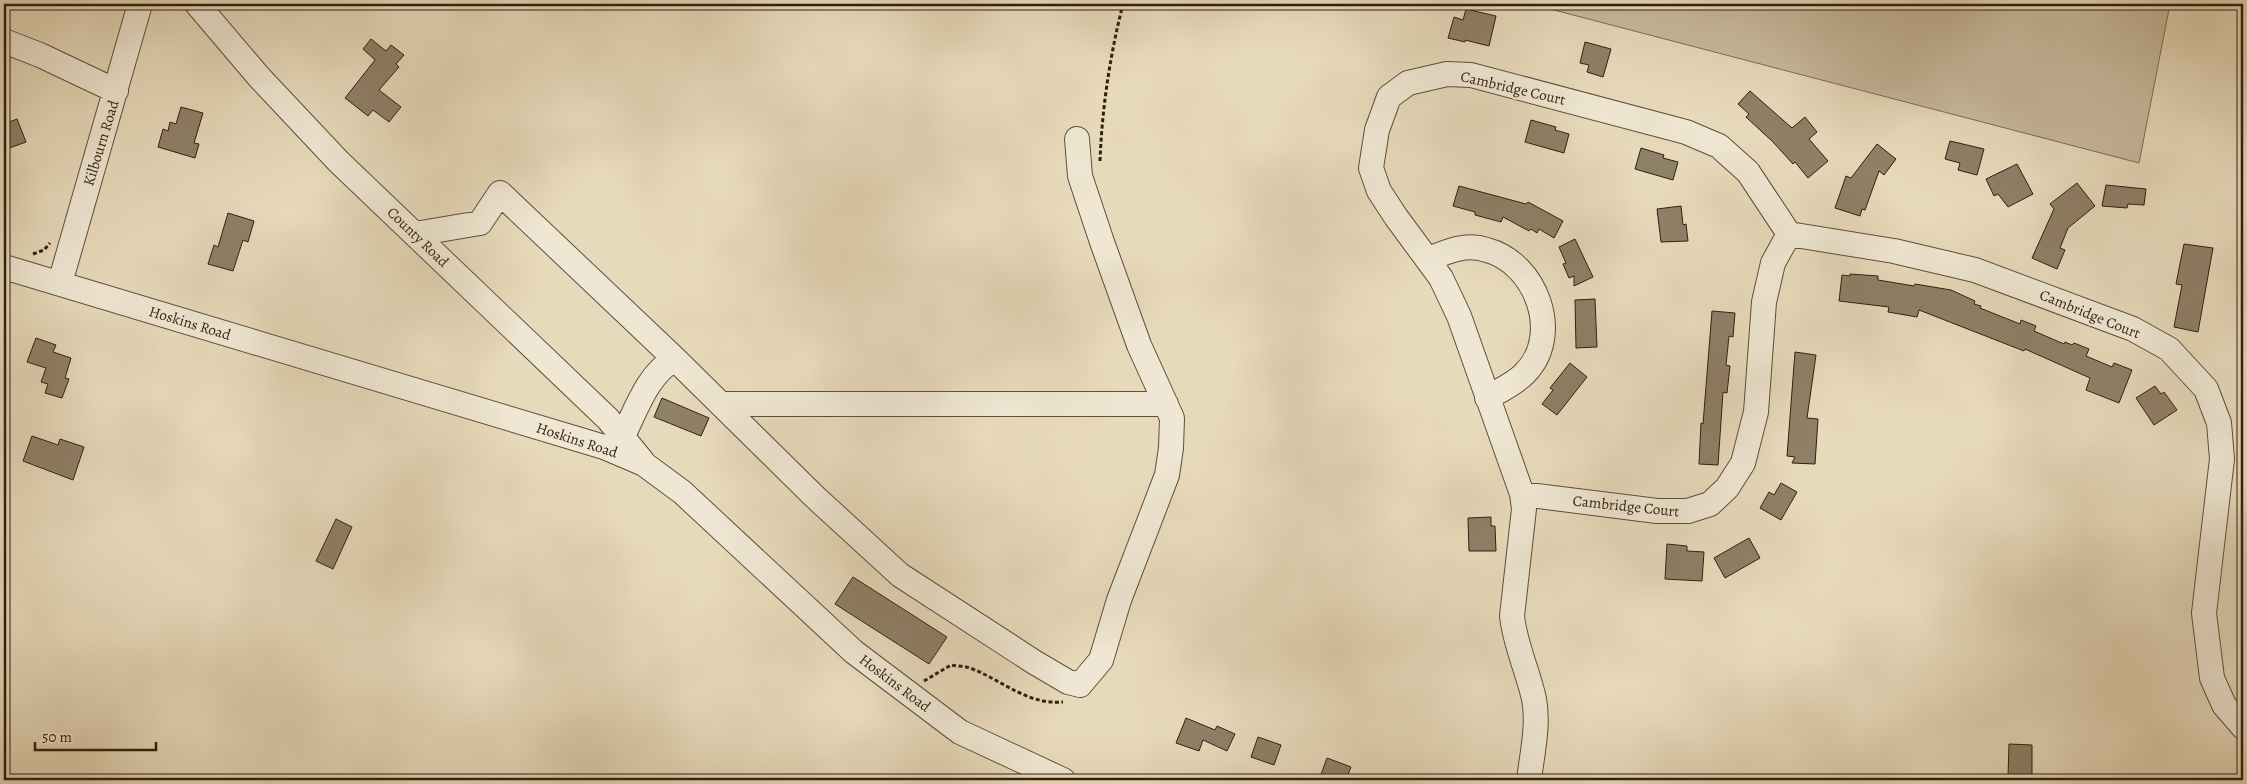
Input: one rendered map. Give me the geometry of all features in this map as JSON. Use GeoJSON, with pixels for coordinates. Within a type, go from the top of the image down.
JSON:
{"type":"FeatureCollection","features":[{"type":"Feature","properties":{"kind":"street","name":"Kilbourn Road"},"geometry":{"type":"LineString","coordinates":[[60,283],[140,4]]}},
{"type":"Feature","properties":{"kind":"street","name":"County Road"},"geometry":{"type":"LineString","coordinates":[[197,4],[259,77],[326,148],[608,419],[644,464]]}},
{"type":"Feature","properties":{"kind":"street"},"geometry":{"type":"LineString","coordinates":[[4,41],[40,54],[116,91]]}},
{"type":"Feature","properties":{"kind":"street","name":"Cambridge Court"},"geometry":{"type":"LineString","coordinates":[[1529,780],[1536,717],[1534,699],[1514,633],[1512,616],[1524,509],[1522,494],[1459,316],[1441,278],[1379,191],[1371,168],[1377,130],[1389,97],[1408,83],[1447,74],[1471,75],[1686,132],[1718,146],[1748,172],[1789,234],[1894,251],[1975,270],[2133,329],[2169,349],[2206,389],[2219,423],[2222,459],[2205,620],[2212,678],[2224,705],[2243,727]]}},
{"type":"Feature","properties":{"kind":"street"},"geometry":{"type":"LineString","coordinates":[[415,234],[480,223],[500,193],[675,359],[815,497],[900,574],[1034,662],[1068,682],[1080,685],[1101,660],[1119,600],[1167,475],[1171,448],[1172,418],[1139,345],[1086,195],[1080,176],[1077,139]]}},
{"type":"Feature","properties":{"kind":"street","name":"Cambridge Court"},"geometry":{"type":"LineString","coordinates":[[1522,494],[1657,511],[1688,511],[1710,504],[1727,488],[1743,463],[1756,412],[1764,302],[1773,263],[1789,234]]}},
{"type":"Feature","properties":{"kind":"street"},"geometry":{"type":"LineString","coordinates":[[1429,260],[1457,248],[1487,250],[1519,267],[1537,298],[1543,318],[1543,332],[1537,353],[1526,373],[1487,398]]}},
{"type":"Feature","properties":{"kind":"street","name":"Hoskins Road"},"geometry":{"type":"LineString","coordinates":[[4,267],[604,447],[644,464],[682,492],[854,652],[906,692],[960,732],[1063,780]]}},
{"type":"Feature","properties":{"kind":"street"},"geometry":{"type":"LineString","coordinates":[[622,436],[648,388],[665,364],[675,359]]}},
{"type":"Feature","properties":{"kind":"street"},"geometry":{"type":"LineString","coordinates":[[721,404],[1166,404]]}},
{"type":"Feature","properties":{"kind":"path"},"geometry":{"type":"LineString","coordinates":[[1100,169],[1101,128],[1116,30],[1123,4]]}},
{"type":"Feature","properties":{"kind":"path"},"geometry":{"type":"LineString","coordinates":[[25,252],[39,253],[44,250],[52,239]]}},
{"type":"Feature","properties":{"kind":"path"},"geometry":{"type":"LineString","coordinates":[[906,692],[951,665],[970,668],[1015,692],[1050,703],[1066,702]]}},
{"type":"Feature","properties":{"kind":"shaded area"},"geometry":{"type":"Polygon","coordinates":[[[1531,4],[2170,4],[2139,163],[1531,4]]]}},
{"type":"Feature","properties":{"kind":"building"},"geometry":{"type":"Polygon","coordinates":[[[1466,9],[1496,16],[1489,46],[1448,38],[1454,17],[1463,20],[1466,9]]]}},
{"type":"Feature","properties":{"kind":"building"},"geometry":{"type":"Polygon","coordinates":[[[371,39],[386,51],[391,45],[404,55],[396,64],[399,67],[379,90],[401,107],[389,122],[373,110],[368,116],[345,98],[375,60],[363,49],[371,39]]]}},
{"type":"Feature","properties":{"kind":"building"},"geometry":{"type":"Polygon","coordinates":[[[1585,42],[1611,49],[1603,77],[1587,72],[1589,65],[1580,63],[1585,42]]]}},
{"type":"Feature","properties":{"kind":"building"},"geometry":{"type":"Polygon","coordinates":[[[1750,91],[1792,128],[1805,117],[1817,132],[1809,139],[1828,161],[1808,178],[1795,162],[1793,164],[1746,117],[1749,114],[1738,104],[1750,91]]]}},
{"type":"Feature","properties":{"kind":"building"},"geometry":{"type":"Polygon","coordinates":[[[181,107],[203,113],[194,143],[199,144],[195,158],[158,147],[163,129],[168,131],[170,122],[176,124],[181,107]]]}},
{"type":"Feature","properties":{"kind":"building"},"geometry":{"type":"Polygon","coordinates":[[[17,119],[26,142],[4,150],[4,124],[17,119]]]}},
{"type":"Feature","properties":{"kind":"building"},"geometry":{"type":"Polygon","coordinates":[[[1531,120],[1556,127],[1555,130],[1569,134],[1564,153],[1525,142],[1531,120]]]}},
{"type":"Feature","properties":{"kind":"building"},"geometry":{"type":"Polygon","coordinates":[[[1950,141],[1984,149],[1977,175],[1958,170],[1960,163],[1945,159],[1950,141]]]}},
{"type":"Feature","properties":{"kind":"building"},"geometry":{"type":"Polygon","coordinates":[[[1877,144],[1896,159],[1884,175],[1879,171],[1865,210],[1862,209],[1860,216],[1835,208],[1846,176],[1851,178],[1877,144]]]}},
{"type":"Feature","properties":{"kind":"building"},"geometry":{"type":"Polygon","coordinates":[[[1641,148],[1664,155],[1663,158],[1678,162],[1673,180],[1635,169],[1641,148]]]}},
{"type":"Feature","properties":{"kind":"building"},"geometry":{"type":"Polygon","coordinates":[[[2017,164],[2033,194],[2008,207],[1998,194],[1994,196],[1986,179],[2017,164]]]}},
{"type":"Feature","properties":{"kind":"building"},"geometry":{"type":"Polygon","coordinates":[[[2077,183],[2095,206],[2068,228],[2060,248],[2065,250],[2057,269],[2032,258],[2054,209],[2050,204],[2077,183]]]}},
{"type":"Feature","properties":{"kind":"building"},"geometry":{"type":"Polygon","coordinates":[[[2106,185],[2146,189],[2144,205],[2128,204],[2127,208],[2102,206],[2106,185]]]}},
{"type":"Feature","properties":{"kind":"building"},"geometry":{"type":"Polygon","coordinates":[[[1459,186],[1526,204],[1528,202],[1563,221],[1554,238],[1539,229],[1537,233],[1531,229],[1529,231],[1503,217],[1501,222],[1475,215],[1475,212],[1453,206],[1459,186]]]}},
{"type":"Feature","properties":{"kind":"building"},"geometry":{"type":"Polygon","coordinates":[[[1681,206],[1683,225],[1686,224],[1688,241],[1661,242],[1657,209],[1681,206]]]}},
{"type":"Feature","properties":{"kind":"building"},"geometry":{"type":"Polygon","coordinates":[[[228,213],[254,221],[248,242],[243,240],[233,271],[208,264],[214,245],[218,247],[228,213]]]}},
{"type":"Feature","properties":{"kind":"building"},"geometry":{"type":"Polygon","coordinates":[[[1575,239],[1593,277],[1574,286],[1574,276],[1569,278],[1563,264],[1566,263],[1559,247],[1575,239]]]}},
{"type":"Feature","properties":{"kind":"building"},"geometry":{"type":"Polygon","coordinates":[[[2184,244],[2213,248],[2198,332],[2174,327],[2182,285],[2176,284],[2184,244]]]}},
{"type":"Feature","properties":{"kind":"building"},"geometry":{"type":"Polygon","coordinates":[[[1850,274],[1878,276],[1878,280],[1951,290],[1975,301],[1974,304],[1981,306],[1980,308],[2020,324],[2021,320],[2036,326],[2034,331],[2064,344],[2065,342],[2072,345],[2074,343],[2089,349],[2086,356],[2112,367],[2114,363],[2132,370],[2119,403],[2086,390],[2090,378],[2025,349],[2024,351],[1919,310],[1917,317],[1888,312],[1889,307],[1839,301],[1842,275],[1850,276],[1850,274]]]}},
{"type":"Feature","properties":{"kind":"building"},"geometry":{"type":"Polygon","coordinates":[[[1595,299],[1597,347],[1576,348],[1575,300],[1595,299]]]}},
{"type":"Feature","properties":{"kind":"building"},"geometry":{"type":"Polygon","coordinates":[[[1712,311],[1735,313],[1733,337],[1729,336],[1726,365],[1730,366],[1727,393],[1723,392],[1718,465],[1699,464],[1712,311]]]}},
{"type":"Feature","properties":{"kind":"building"},"geometry":{"type":"Polygon","coordinates":[[[36,338],[56,345],[53,352],[71,358],[65,378],[69,379],[62,398],[45,393],[48,384],[41,382],[46,368],[27,362],[36,338]]]}},
{"type":"Feature","properties":{"kind":"building"},"geometry":{"type":"Polygon","coordinates":[[[1795,352],[1816,355],[1807,418],[1818,419],[1815,464],[1792,463],[1795,457],[1787,456],[1795,352]]]}},
{"type":"Feature","properties":{"kind":"building"},"geometry":{"type":"Polygon","coordinates":[[[1570,363],[1587,377],[1557,415],[1542,404],[1553,390],[1550,388],[1570,363]]]}},
{"type":"Feature","properties":{"kind":"building"},"geometry":{"type":"Polygon","coordinates":[[[2155,386],[2161,394],[2164,392],[2177,410],[2154,425],[2136,398],[2155,386]]]}},
{"type":"Feature","properties":{"kind":"building"},"geometry":{"type":"Polygon","coordinates":[[[662,398],[709,418],[701,436],[654,417],[662,398]]]}},
{"type":"Feature","properties":{"kind":"building"},"geometry":{"type":"Polygon","coordinates":[[[32,436],[58,445],[60,439],[84,447],[73,480],[23,461],[32,436]]]}},
{"type":"Feature","properties":{"kind":"building"},"geometry":{"type":"Polygon","coordinates":[[[1781,483],[1797,492],[1781,520],[1760,508],[1769,492],[1774,495],[1781,483]]]}},
{"type":"Feature","properties":{"kind":"building"},"geometry":{"type":"Polygon","coordinates":[[[1491,517],[1491,526],[1495,526],[1496,551],[1469,551],[1468,518],[1491,517]]]}},
{"type":"Feature","properties":{"kind":"building"},"geometry":{"type":"Polygon","coordinates":[[[336,519],[352,527],[333,569],[316,561],[336,519]]]}},
{"type":"Feature","properties":{"kind":"building"},"geometry":{"type":"Polygon","coordinates":[[[1749,538],[1760,558],[1725,578],[1714,558],[1749,538]]]}},
{"type":"Feature","properties":{"kind":"building"},"geometry":{"type":"Polygon","coordinates":[[[1667,544],[1687,546],[1687,551],[1704,552],[1702,581],[1665,579],[1667,544]]]}},
{"type":"Feature","properties":{"kind":"building"},"geometry":{"type":"Polygon","coordinates":[[[853,577],[947,637],[929,664],[835,604],[853,577]]]}},
{"type":"Feature","properties":{"kind":"building"},"geometry":{"type":"Polygon","coordinates":[[[1186,718],[1215,730],[1217,726],[1235,734],[1227,751],[1203,740],[1199,751],[1176,743],[1186,718]]]}},
{"type":"Feature","properties":{"kind":"building"},"geometry":{"type":"Polygon","coordinates":[[[1258,737],[1281,745],[1274,765],[1251,757],[1258,737]]]}},
{"type":"Feature","properties":{"kind":"building"},"geometry":{"type":"Polygon","coordinates":[[[2009,744],[2032,745],[2032,779],[2008,777],[2009,744]]]}},
{"type":"Feature","properties":{"kind":"building"},"geometry":{"type":"Polygon","coordinates":[[[1327,758],[1351,767],[1346,780],[1319,780],[1327,758]]]}}]}
